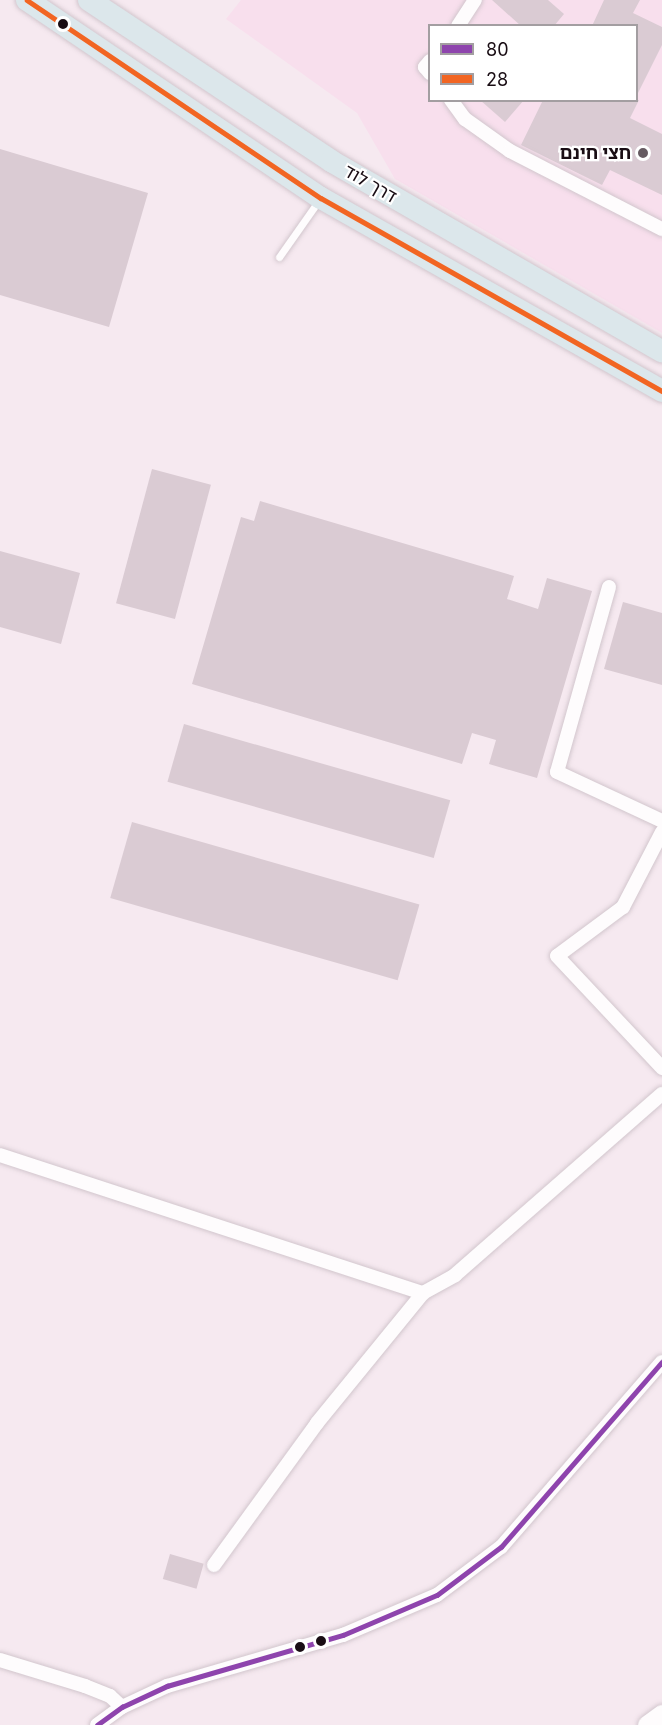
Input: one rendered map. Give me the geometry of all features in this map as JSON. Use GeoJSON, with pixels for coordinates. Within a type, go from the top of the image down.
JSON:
{"type":"FeatureCollection","features":[{"type":"Feature","properties":{"kind":"main road","name":"דרך לוד"},"geometry":{"type":"LineString","coordinates":[[27,0],[321,198],[662,391]]}},
{"type":"Feature","properties":{"kind":"main road","name":"דרך לוד"},"geometry":{"type":"LineString","coordinates":[[90,0],[332,161],[658,347]]}},
{"type":"Feature","properties":{"kind":"street"},"geometry":{"type":"LineString","coordinates":[[459,24],[475,0]]}},
{"type":"Feature","properties":{"kind":"street"},"geometry":{"type":"LineString","coordinates":[[452,102],[465,119],[510,151],[662,229]]}},
{"type":"Feature","properties":{"kind":"street"},"geometry":{"type":"LineString","coordinates":[[609,587],[557,772],[662,820]]}},
{"type":"Feature","properties":{"kind":"street"},"geometry":{"type":"LineString","coordinates":[[662,832],[622,907],[557,956],[662,1068]]}},
{"type":"Feature","properties":{"kind":"street"},"geometry":{"type":"LineString","coordinates":[[214,1565],[317,1423],[423,1293],[455,1275],[662,1094]]}},
{"type":"Feature","properties":{"kind":"street"},"geometry":{"type":"LineString","coordinates":[[0,1155],[423,1293]]}},
{"type":"Feature","properties":{"kind":"street"},"geometry":{"type":"LineString","coordinates":[[97,1725],[122,1707],[204,1672],[344,1635],[437,1595],[501,1546],[662,1362]]}},
{"type":"Feature","properties":{"kind":"street"},"geometry":{"type":"LineString","coordinates":[[0,1660],[85,1686],[110,1696],[122,1707]]}},
{"type":"Feature","properties":{"kind":"street"},"geometry":{"type":"LineString","coordinates":[[647,1725],[662,1714]]}},
{"type":"Feature","properties":{"kind":"lane"},"geometry":{"type":"LineString","coordinates":[[279,257],[321,198]]}},
{"type":"Feature","properties":{"kind":"shaded area"},"geometry":{"type":"Polygon","coordinates":[[[241,0],[662,0],[662,333],[395,179],[357,113],[226,19],[241,0]]]}},
{"type":"Feature","properties":{"kind":"building"},"geometry":{"type":"Polygon","coordinates":[[[492,0],[548,0],[564,14],[556,24],[519,24],[492,0]]]}},
{"type":"Feature","properties":{"kind":"building"},"geometry":{"type":"Polygon","coordinates":[[[604,0],[640,0],[633,13],[662,27],[662,45],[638,93],[638,24],[593,24],[604,0]]]}},
{"type":"Feature","properties":{"kind":"building"},"geometry":{"type":"Polygon","coordinates":[[[482,102],[522,102],[505,122],[482,102]]]}},
{"type":"Feature","properties":{"kind":"building"},"geometry":{"type":"Polygon","coordinates":[[[542,102],[638,102],[630,118],[662,134],[662,195],[610,170],[602,185],[521,145],[542,102]]]}},
{"type":"Feature","properties":{"kind":"building"},"geometry":{"type":"Polygon","coordinates":[[[0,149],[148,193],[109,327],[0,295],[0,149]]]}},
{"type":"Feature","properties":{"kind":"building"},"geometry":{"type":"Polygon","coordinates":[[[152,469],[211,485],[175,619],[116,603],[152,469]]]}},
{"type":"Feature","properties":{"kind":"building"},"geometry":{"type":"Polygon","coordinates":[[[260,501],[514,576],[507,599],[538,609],[547,578],[592,591],[537,778],[489,764],[496,740],[472,733],[462,764],[192,684],[241,517],[254,521],[260,501]]]}},
{"type":"Feature","properties":{"kind":"building"},"geometry":{"type":"Polygon","coordinates":[[[0,551],[80,573],[61,644],[0,627],[0,551]]]}},
{"type":"Feature","properties":{"kind":"building"},"geometry":{"type":"Polygon","coordinates":[[[623,602],[662,613],[662,685],[604,669],[623,602]]]}},
{"type":"Feature","properties":{"kind":"building"},"geometry":{"type":"Polygon","coordinates":[[[184,724],[450,800],[434,858],[167,782],[184,724]]]}},
{"type":"Feature","properties":{"kind":"building"},"geometry":{"type":"Polygon","coordinates":[[[132,822],[419,904],[398,980],[110,898],[132,822]]]}},
{"type":"Feature","properties":{"kind":"building"},"geometry":{"type":"Polygon","coordinates":[[[170,1554],[204,1564],[196,1589],[163,1579],[170,1554]]]}},
{"type":"Feature","properties":{"kind":"transit line","name":"28"},"geometry":{"type":"LineString","coordinates":[[27,0],[321,198],[662,391]]}},
{"type":"Feature","properties":{"kind":"transit line","name":"80"},"geometry":{"type":"LineString","coordinates":[[97,1725],[122,1707],[167,1686],[343,1635],[437,1595],[501,1547],[662,1362]]}},
{"type":"Feature","properties":{"kind":"place","name":"חצי חינם"},"geometry":{"type":"Point","coordinates":[643,153]}}]}
